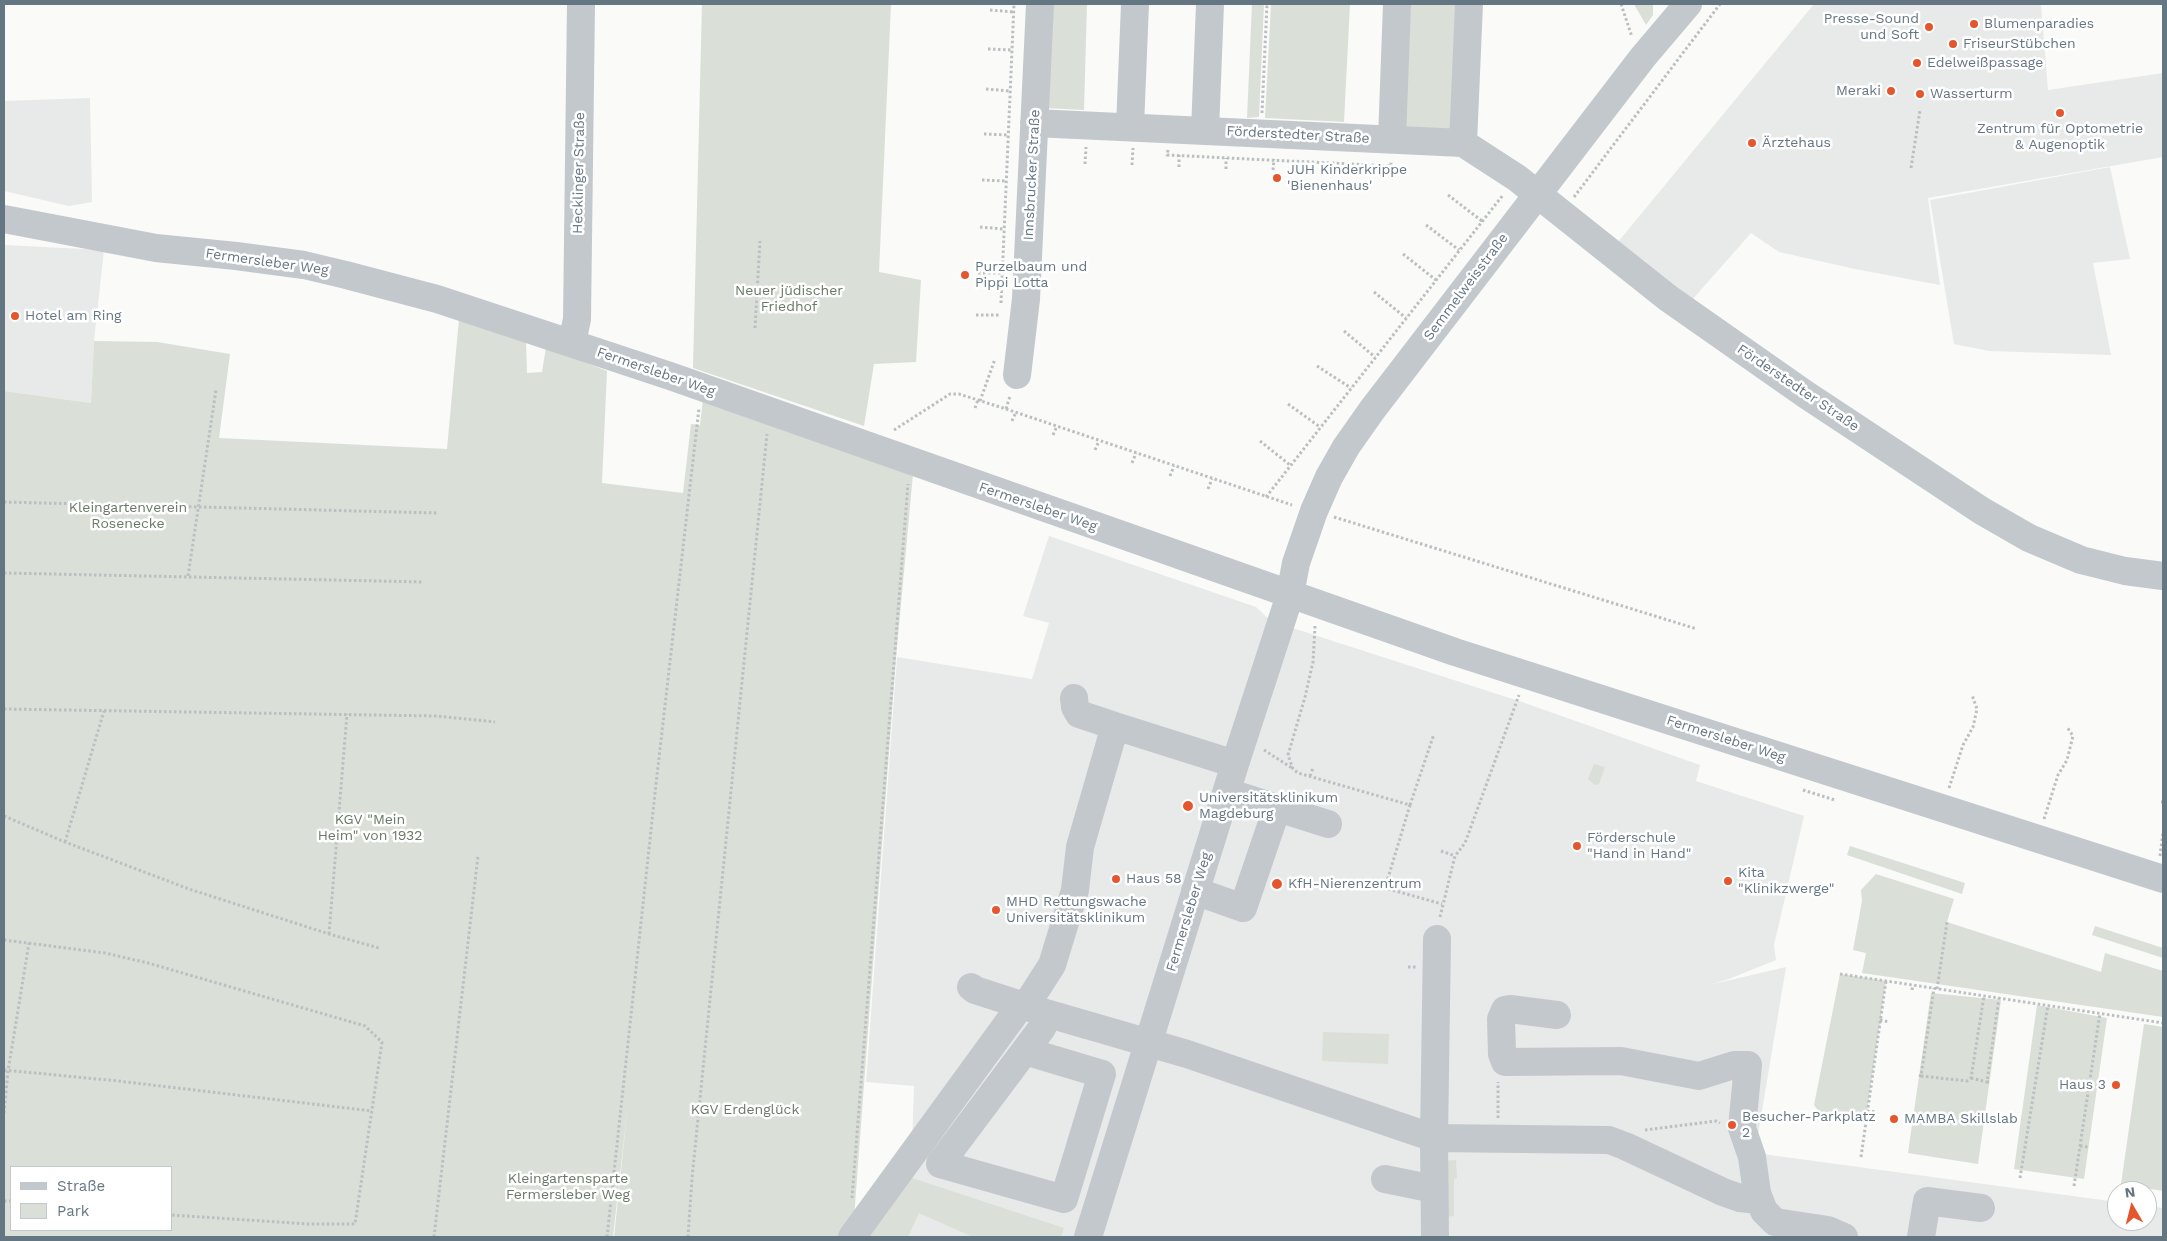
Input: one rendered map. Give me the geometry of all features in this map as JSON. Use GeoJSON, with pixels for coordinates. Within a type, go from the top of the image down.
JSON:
{"type":"FeatureCollection","features":[{"type":"Feature","properties":{"kind":"street","name":"Hecklinger Straße"},"geometry":{"type":"LineString","coordinates":[[572,342],[577,319],[581,4]]}},
{"type":"Feature","properties":{"kind":"street","name":"Innsbrucker Straße"},"geometry":{"type":"LineString","coordinates":[[1017,375],[1026,299],[1040,4]]}},
{"type":"Feature","properties":{"kind":"street"},"geometry":{"type":"LineString","coordinates":[[1130,127],[1136,4]]}},
{"type":"Feature","properties":{"kind":"street"},"geometry":{"type":"LineString","coordinates":[[1204,131],[1210,4]]}},
{"type":"Feature","properties":{"kind":"street"},"geometry":{"type":"LineString","coordinates":[[1392,139],[1397,4]]}},
{"type":"Feature","properties":{"kind":"street"},"geometry":{"type":"LineString","coordinates":[[1463,143],[1469,4]]}},
{"type":"Feature","properties":{"kind":"street","name":"Semmelweisstraße"},"geometry":{"type":"LineString","coordinates":[[1290,595],[1296,563],[1314,511],[1334,468],[1359,428],[1527,186],[1644,57],[1688,4]]}},
{"type":"Feature","properties":{"kind":"street","name":"Förderstedter Straße"},"geometry":{"type":"LineString","coordinates":[[1034,123],[1463,143],[1527,186],[1668,298],[1805,394],[1982,511],[2029,538],[2081,560],[2118,570],[2163,576]]}},
{"type":"Feature","properties":{"kind":"street","name":"Fermersleber Weg"},"geometry":{"type":"LineString","coordinates":[[4,219],[148,246],[276,261],[346,275],[454,304],[572,342],[1290,595],[1525,675],[2161,868]]}},
{"type":"Feature","properties":{"kind":"street","name":"Fermersleber Weg"},"geometry":{"type":"LineString","coordinates":[[1089,1233],[1235,764],[1290,595]]}},
{"type":"Feature","properties":{"kind":"street"},"geometry":{"type":"LineString","coordinates":[[1074,698],[1075,708],[1079,714],[1235,764]]}},
{"type":"Feature","properties":{"kind":"street"},"geometry":{"type":"LineString","coordinates":[[853,1236],[1032,1009],[1052,965],[1074,894],[1080,847],[1115,726]]}},
{"type":"Feature","properties":{"kind":"street"},"geometry":{"type":"LineString","coordinates":[[1227,792],[1328,824]]}},
{"type":"Feature","properties":{"kind":"street"},"geometry":{"type":"LineString","coordinates":[[1195,891],[1243,908],[1277,808]]}},
{"type":"Feature","properties":{"kind":"street"},"geometry":{"type":"LineString","coordinates":[[1435,1237],[1434,1138],[1437,940]]}},
{"type":"Feature","properties":{"kind":"street"},"geometry":{"type":"LineString","coordinates":[[971,986],[975,990],[1032,1009],[1148,1043],[1434,1138],[1609,1140],[1723,1192],[1740,1198],[1759,1200]]}},
{"type":"Feature","properties":{"kind":"street"},"geometry":{"type":"LineString","coordinates":[[1025,1051],[1102,1074],[1064,1199],[940,1164],[1025,1051],[1032,1009]]}},
{"type":"Feature","properties":{"kind":"street"},"geometry":{"type":"LineString","coordinates":[[1556,1015],[1505,1010],[1501,1019],[1502,1054],[1505,1062],[1621,1062],[1699,1076],[1734,1064],[1748,1065],[1742,1120],[1744,1137],[1752,1157],[1759,1200],[1764,1211],[1775,1222],[1828,1230],[1844,1237]]}},
{"type":"Feature","properties":{"kind":"street"},"geometry":{"type":"LineString","coordinates":[[1385,1179],[1434,1189]]}},
{"type":"Feature","properties":{"kind":"street"},"geometry":{"type":"LineString","coordinates":[[1921,1237],[1927,1200],[1982,1208]]}},
{"type":"Feature","properties":{"kind":"path"},"geometry":{"type":"LineString","coordinates":[[999,324],[1014,4]]}},
{"type":"Feature","properties":{"kind":"path"},"geometry":{"type":"LineString","coordinates":[[1261,133],[1267,4]]}},
{"type":"Feature","properties":{"kind":"path"},"geometry":{"type":"LineString","coordinates":[[1621,4],[1632,40],[1644,57]]}},
{"type":"Feature","properties":{"kind":"path"},"geometry":{"type":"LineString","coordinates":[[1562,213],[1720,4]]}},
{"type":"Feature","properties":{"kind":"path"},"geometry":{"type":"LineString","coordinates":[[990,10],[1014,12]]}},
{"type":"Feature","properties":{"kind":"path"},"geometry":{"type":"LineString","coordinates":[[988,50],[1013,50]]}},
{"type":"Feature","properties":{"kind":"path"},"geometry":{"type":"LineString","coordinates":[[986,89],[1010,91]]}},
{"type":"Feature","properties":{"kind":"path"},"geometry":{"type":"LineString","coordinates":[[1911,168],[1920,110]]}},
{"type":"Feature","properties":{"kind":"path"},"geometry":{"type":"LineString","coordinates":[[984,134],[1008,135]]}},
{"type":"Feature","properties":{"kind":"path"},"geometry":{"type":"LineString","coordinates":[[1179,167],[1180,155]]}},
{"type":"Feature","properties":{"kind":"path"},"geometry":{"type":"LineString","coordinates":[[1226,158],[1226,169]]}},
{"type":"Feature","properties":{"kind":"path"},"geometry":{"type":"LineString","coordinates":[[1273,170],[1274,159]]}},
{"type":"Feature","properties":{"kind":"path"},"geometry":{"type":"LineString","coordinates":[[982,180],[1006,181]]}},
{"type":"Feature","properties":{"kind":"path"},"geometry":{"type":"LineString","coordinates":[[1266,497],[1482,221],[1527,186]]}},
{"type":"Feature","properties":{"kind":"path"},"geometry":{"type":"LineString","coordinates":[[1448,195],[1482,221]]}},
{"type":"Feature","properties":{"kind":"path"},"geometry":{"type":"LineString","coordinates":[[1426,225],[1459,250]]}},
{"type":"Feature","properties":{"kind":"path"},"geometry":{"type":"LineString","coordinates":[[980,228],[1003,229]]}},
{"type":"Feature","properties":{"kind":"path"},"geometry":{"type":"LineString","coordinates":[[755,328],[760,242]]}},
{"type":"Feature","properties":{"kind":"path"},"geometry":{"type":"LineString","coordinates":[[1403,254],[1436,280]]}},
{"type":"Feature","properties":{"kind":"path"},"geometry":{"type":"LineString","coordinates":[[978,273],[1002,273]]}},
{"type":"Feature","properties":{"kind":"path"},"geometry":{"type":"LineString","coordinates":[[1374,292],[1406,318]]}},
{"type":"Feature","properties":{"kind":"path"},"geometry":{"type":"LineString","coordinates":[[976,315],[1000,315]]}},
{"type":"Feature","properties":{"kind":"path"},"geometry":{"type":"LineString","coordinates":[[1344,331],[1375,358]]}},
{"type":"Feature","properties":{"kind":"path"},"geometry":{"type":"LineString","coordinates":[[975,408],[995,358],[996,350]]}},
{"type":"Feature","properties":{"kind":"path"},"geometry":{"type":"LineString","coordinates":[[1317,366],[1351,388]]}},
{"type":"Feature","properties":{"kind":"path"},"geometry":{"type":"LineString","coordinates":[[1006,409],[1017,375]]}},
{"type":"Feature","properties":{"kind":"path"},"geometry":{"type":"LineString","coordinates":[[188,576],[216,390]]}},
{"type":"Feature","properties":{"kind":"path"},"geometry":{"type":"LineString","coordinates":[[893,431],[950,394],[959,394],[1266,497],[1697,629]]}},
{"type":"Feature","properties":{"kind":"path"},"geometry":{"type":"LineString","coordinates":[[1288,404],[1320,427]]}},
{"type":"Feature","properties":{"kind":"path"},"geometry":{"type":"LineString","coordinates":[[1012,421],[1016,412]]}},
{"type":"Feature","properties":{"kind":"path"},"geometry":{"type":"LineString","coordinates":[[607,1237],[697,425]]}},
{"type":"Feature","properties":{"kind":"path"},"geometry":{"type":"LineString","coordinates":[[1053,435],[1057,426]]}},
{"type":"Feature","properties":{"kind":"path"},"geometry":{"type":"LineString","coordinates":[[1095,450],[1099,440]]}},
{"type":"Feature","properties":{"kind":"path"},"geometry":{"type":"LineString","coordinates":[[1260,441],[1290,464]]}},
{"type":"Feature","properties":{"kind":"path"},"geometry":{"type":"LineString","coordinates":[[688,1237],[694,1159],[766,446]]}},
{"type":"Feature","properties":{"kind":"path"},"geometry":{"type":"LineString","coordinates":[[1132,463],[1136,453]]}},
{"type":"Feature","properties":{"kind":"path"},"geometry":{"type":"LineString","coordinates":[[853,1236],[850,1226],[860,1084],[910,462]]}},
{"type":"Feature","properties":{"kind":"path"},"geometry":{"type":"LineString","coordinates":[[1170,476],[1174,466]]}},
{"type":"Feature","properties":{"kind":"path"},"geometry":{"type":"LineString","coordinates":[[1208,489],[1212,479]]}},
{"type":"Feature","properties":{"kind":"path"},"geometry":{"type":"LineString","coordinates":[[4,502],[438,513]]}},
{"type":"Feature","properties":{"kind":"path"},"geometry":{"type":"LineString","coordinates":[[4,573],[424,582]]}},
{"type":"Feature","properties":{"kind":"path"},"geometry":{"type":"LineString","coordinates":[[1293,768],[1288,755],[1313,662],[1315,622]]}},
{"type":"Feature","properties":{"kind":"path"},"geometry":{"type":"LineString","coordinates":[[1437,940],[1442,904],[1455,856],[1466,843],[1525,675]]}},
{"type":"Feature","properties":{"kind":"path"},"geometry":{"type":"LineString","coordinates":[[1949,789],[1964,745],[1973,727],[1977,704],[1972,696]]}},
{"type":"Feature","properties":{"kind":"path"},"geometry":{"type":"LineString","coordinates":[[4,709],[436,716],[495,722]]}},
{"type":"Feature","properties":{"kind":"path"},"geometry":{"type":"LineString","coordinates":[[65,842],[104,711]]}},
{"type":"Feature","properties":{"kind":"path"},"geometry":{"type":"LineString","coordinates":[[329,934],[347,714]]}},
{"type":"Feature","properties":{"kind":"path"},"geometry":{"type":"LineString","coordinates":[[2044,819],[2058,776],[2067,760],[2073,736],[2067,727]]}},
{"type":"Feature","properties":{"kind":"path"},"geometry":{"type":"LineString","coordinates":[[1434,734],[1385,888],[1442,904]]}},
{"type":"Feature","properties":{"kind":"path"},"geometry":{"type":"LineString","coordinates":[[1957,743],[1964,745]]}},
{"type":"Feature","properties":{"kind":"path"},"geometry":{"type":"LineString","coordinates":[[1262,748],[1298,773],[1410,805]]}},
{"type":"Feature","properties":{"kind":"path"},"geometry":{"type":"LineString","coordinates":[[1310,776],[1313,768]]}},
{"type":"Feature","properties":{"kind":"path"},"geometry":{"type":"LineString","coordinates":[[2052,773],[2058,776]]}},
{"type":"Feature","properties":{"kind":"path"},"geometry":{"type":"LineString","coordinates":[[4,816],[65,842],[189,889],[379,948]]}},
{"type":"Feature","properties":{"kind":"path"},"geometry":{"type":"LineString","coordinates":[[2161,868],[2163,832]]}},
{"type":"Feature","properties":{"kind":"path"},"geometry":{"type":"LineString","coordinates":[[1442,851],[1455,856]]}},
{"type":"Feature","properties":{"kind":"path"},"geometry":{"type":"LineString","coordinates":[[434,1237],[478,856]]}},
{"type":"Feature","properties":{"kind":"path"},"geometry":{"type":"LineString","coordinates":[[1947,922],[1920,1076],[1966,1081],[1971,1078],[1988,1082],[1998,998]]}},
{"type":"Feature","properties":{"kind":"path"},"geometry":{"type":"LineString","coordinates":[[4,940],[105,953],[148,962],[365,1026],[382,1042],[355,1224],[308,1224],[172,1215]]}},
{"type":"Feature","properties":{"kind":"path"},"geometry":{"type":"LineString","coordinates":[[4,1113],[6,1071],[29,943]]}},
{"type":"Feature","properties":{"kind":"path"},"geometry":{"type":"LineString","coordinates":[[1840,974],[2163,1022]]}},
{"type":"Feature","properties":{"kind":"path"},"geometry":{"type":"LineString","coordinates":[[1861,1156],[1886,981]]}},
{"type":"Feature","properties":{"kind":"path"},"geometry":{"type":"LineString","coordinates":[[1912,990],[1913,985]]}},
{"type":"Feature","properties":{"kind":"path"},"geometry":{"type":"LineString","coordinates":[[1971,1078],[1984,996]]}},
{"type":"Feature","properties":{"kind":"path"},"geometry":{"type":"LineString","coordinates":[[2020,1178],[2048,1005]]}},
{"type":"Feature","properties":{"kind":"path"},"geometry":{"type":"LineString","coordinates":[[2074,1186],[2100,1013]]}},
{"type":"Feature","properties":{"kind":"path"},"geometry":{"type":"LineString","coordinates":[[1880,1020],[1889,1022]]}},
{"type":"Feature","properties":{"kind":"path"},"geometry":{"type":"LineString","coordinates":[[1498,1139],[1498,1071],[1505,1062]]}},
{"type":"Feature","properties":{"kind":"path"},"geometry":{"type":"LineString","coordinates":[[6,1071],[118,1081],[372,1111]]}},
{"type":"Feature","properties":{"kind":"path"},"geometry":{"type":"LineString","coordinates":[[1867,1111],[1876,1112]]}},
{"type":"Feature","properties":{"kind":"path"},"geometry":{"type":"LineString","coordinates":[[1645,1130],[1716,1121],[1744,1137]]}},
{"type":"Feature","properties":{"kind":"path"},"geometry":{"type":"LineString","coordinates":[[2080,1146],[2088,1147]]}},
{"type":"Feature","properties":{"kind":"shaded area"},"geometry":{"type":"Polygon","coordinates":[[[1814,4],[2041,4],[2048,90],[2163,73],[2163,157],[1928,198],[1940,285],[1779,252],[1751,233],[1692,300],[1618,242],[1814,4]]]}},
{"type":"Feature","properties":{"kind":"shaded area"},"geometry":{"type":"Polygon","coordinates":[[[90,98],[92,202],[69,206],[4,191],[4,101],[90,98]]]}},
{"type":"Feature","properties":{"kind":"shaded area"},"geometry":{"type":"Polygon","coordinates":[[[2110,167],[2130,259],[2093,263],[2111,355],[1989,351],[1954,344],[1930,200],[2110,167]]]}},
{"type":"Feature","properties":{"kind":"shaded area"},"geometry":{"type":"Polygon","coordinates":[[[4,245],[104,250],[94,341],[91,403],[4,391],[4,245]]]}},
{"type":"Feature","properties":{"kind":"shaded area","name":"Universitätsklinikum Magdeburg"},"geometry":{"type":"Polygon","coordinates":[[[1049,536],[1256,607],[1271,621],[1522,702],[1700,765],[1696,781],[1804,816],[1774,945],[1776,960],[1709,985],[1786,967],[1755,1153],[2107,1201],[2107,1231],[2157,1231],[2157,1207],[2163,1208],[2163,1237],[868,1237],[911,1178],[914,1086],[866,1082],[897,657],[1032,679],[1049,623],[1023,616],[1049,536]]]}},
{"type":"Feature","properties":{"kind":"green space","name":"Neuer jüdischer Friedhof"},"geometry":{"type":"Polygon","coordinates":[[[702,4],[891,4],[879,272],[921,280],[916,362],[874,364],[864,426],[693,368],[702,4]]]}},
{"type":"Feature","properties":{"kind":"green space"},"geometry":{"type":"Polygon","coordinates":[[[1049,4],[1087,4],[1084,110],[1045,108],[1049,4]]]}},
{"type":"Feature","properties":{"kind":"green space"},"geometry":{"type":"Polygon","coordinates":[[[1252,4],[1264,4],[1259,117],[1247,118],[1252,4]]]}},
{"type":"Feature","properties":{"kind":"green space"},"geometry":{"type":"Polygon","coordinates":[[[1271,4],[1350,4],[1344,122],[1265,118],[1271,4]]]}},
{"type":"Feature","properties":{"kind":"green space"},"geometry":{"type":"Polygon","coordinates":[[[1401,4],[1464,4],[1458,133],[1396,129],[1401,4]]]}},
{"type":"Feature","properties":{"kind":"green space"},"geometry":{"type":"Polygon","coordinates":[[[1634,4],[1653,4],[1653,15],[1646,25],[1634,4]]]}},
{"type":"Feature","properties":{"kind":"green space"},"geometry":{"type":"Polygon","coordinates":[[[459,319],[526,342],[527,373],[542,372],[546,347],[607,371],[602,483],[683,493],[691,424],[700,425],[703,399],[913,474],[896,658],[854,1218],[841,1237],[614,1237],[628,1103],[613,1237],[4,1237],[4,391],[91,403],[94,341],[157,342],[230,354],[219,438],[447,449],[459,319]]]}},
{"type":"Feature","properties":{"kind":"green space"},"geometry":{"type":"Polygon","coordinates":[[[1594,764],[1605,767],[1599,784],[1595,785],[1588,779],[1594,764]]]}},
{"type":"Feature","properties":{"kind":"green space"},"geometry":{"type":"Polygon","coordinates":[[[1850,846],[1965,883],[1962,894],[1847,855],[1850,846]]]}},
{"type":"Feature","properties":{"kind":"green space"},"geometry":{"type":"Polygon","coordinates":[[[1876,874],[1954,899],[1947,922],[2101,972],[2105,953],[2163,971],[2163,1017],[1862,973],[1866,953],[1853,950],[1862,901],[1861,890],[1876,874]]]}},
{"type":"Feature","properties":{"kind":"green space"},"geometry":{"type":"Polygon","coordinates":[[[2095,926],[2163,948],[2163,958],[2092,935],[2095,926]]]}},
{"type":"Feature","properties":{"kind":"green space"},"geometry":{"type":"Polygon","coordinates":[[[1840,974],[1886,981],[1867,1111],[1853,1120],[1820,1113],[1814,1105],[1840,974]]]}},
{"type":"Feature","properties":{"kind":"green space"},"geometry":{"type":"Polygon","coordinates":[[[1931,993],[2001,1000],[1978,1164],[1908,1153],[1931,993]]]}},
{"type":"Feature","properties":{"kind":"green space"},"geometry":{"type":"Polygon","coordinates":[[[2037,1005],[2107,1018],[2084,1179],[2014,1169],[2037,1005]]]}},
{"type":"Feature","properties":{"kind":"green space"},"geometry":{"type":"Polygon","coordinates":[[[2144,1024],[2163,1027],[2163,1191],[2157,1190],[2157,1181],[2121,1181],[2144,1024]]]}},
{"type":"Feature","properties":{"kind":"green space"},"geometry":{"type":"Polygon","coordinates":[[[1323,1032],[1389,1034],[1388,1064],[1322,1061],[1323,1032]]]}},
{"type":"Feature","properties":{"kind":"green space"},"geometry":{"type":"Polygon","coordinates":[[[1456,1160],[1457,1178],[1454,1179],[1454,1216],[1445,1217],[1441,1161],[1456,1160]]]}},
{"type":"Feature","properties":{"kind":"green space"},"geometry":{"type":"Polygon","coordinates":[[[912,1178],[1064,1228],[1061,1237],[973,1237],[919,1213],[908,1237],[869,1237],[912,1178]]]}},
{"type":"Feature","properties":{"kind":"place","name":"Blumenparadies"},"geometry":{"type":"Point","coordinates":[1974,24]}},
{"type":"Feature","properties":{"kind":"place","name":"Presse-Sound und Soft"},"geometry":{"type":"Point","coordinates":[1929,27]}},
{"type":"Feature","properties":{"kind":"place","name":"FriseurStübchen"},"geometry":{"type":"Point","coordinates":[1953,44]}},
{"type":"Feature","properties":{"kind":"place","name":"Edelweißpassage"},"geometry":{"type":"Point","coordinates":[1917,63]}},
{"type":"Feature","properties":{"kind":"place","name":"Meraki"},"geometry":{"type":"Point","coordinates":[1891,91]}},
{"type":"Feature","properties":{"kind":"place","name":"Wasserturm"},"geometry":{"type":"Point","coordinates":[1920,94]}},
{"type":"Feature","properties":{"kind":"place","name":"Zentrum für Optometrie & Augenoptik"},"geometry":{"type":"Point","coordinates":[2060,113]}},
{"type":"Feature","properties":{"kind":"place","name":"Ärztehaus"},"geometry":{"type":"Point","coordinates":[1752,143]}},
{"type":"Feature","properties":{"kind":"place","name":"JUH Kinderkrippe 'Bienenhaus'"},"geometry":{"type":"Point","coordinates":[1277,178]}},
{"type":"Feature","properties":{"kind":"place","name":"Purzelbaum und Pippi Lotta"},"geometry":{"type":"Point","coordinates":[965,275]}},
{"type":"Feature","properties":{"kind":"place","name":"Hotel am Ring"},"geometry":{"type":"Point","coordinates":[15,316]}},
{"type":"Feature","properties":{"kind":"place","name":"Universitätsklinikum Magdeburg"},"geometry":{"type":"Point","coordinates":[1188,806]}},
{"type":"Feature","properties":{"kind":"place","name":"Förderschule \"Hand in Hand\""},"geometry":{"type":"Point","coordinates":[1577,846]}},
{"type":"Feature","properties":{"kind":"place","name":"Haus 58"},"geometry":{"type":"Point","coordinates":[1116,879]}},
{"type":"Feature","properties":{"kind":"place","name":"Kita \"Klinikzwerge\""},"geometry":{"type":"Point","coordinates":[1728,881]}},
{"type":"Feature","properties":{"kind":"place","name":"KfH-Nierenzentrum"},"geometry":{"type":"Point","coordinates":[1277,884]}},
{"type":"Feature","properties":{"kind":"place","name":"MHD Rettungswache Universitätsklinikum"},"geometry":{"type":"Point","coordinates":[996,910]}},
{"type":"Feature","properties":{"kind":"place","name":"Haus 3"},"geometry":{"type":"Point","coordinates":[2116,1085]}},
{"type":"Feature","properties":{"kind":"place","name":"MAMBA Skillslab"},"geometry":{"type":"Point","coordinates":[1894,1119]}},
{"type":"Feature","properties":{"kind":"place","name":"Besucher-Parkplatz 2"},"geometry":{"type":"Point","coordinates":[1732,1125]}},
{"type":"Feature","properties":{"kind":"park label","name":"Kleingartenverein Rosenecke"},"geometry":{"type":"Point","coordinates":[128,516]}},
{"type":"Feature","properties":{"kind":"park label","name":"KGV \"Mein Heim\" von 1932"},"geometry":{"type":"Point","coordinates":[370,828]}},
{"type":"Feature","properties":{"kind":"park label","name":"KGV Erdenglück"},"geometry":{"type":"Point","coordinates":[745,1110]}},
{"type":"Feature","properties":{"kind":"park label","name":"Kleingartensparte Fermersleber Weg"},"geometry":{"type":"Point","coordinates":[568,1188]}}]}
